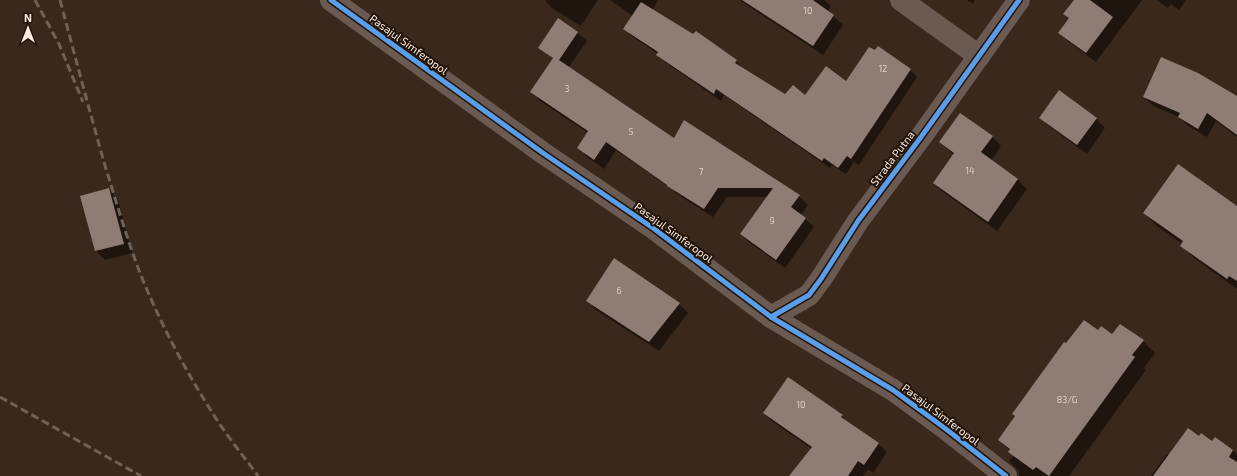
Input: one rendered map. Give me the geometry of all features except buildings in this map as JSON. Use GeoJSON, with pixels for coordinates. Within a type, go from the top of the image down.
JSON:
{"type":"FeatureCollection","features":[{"type":"Feature","properties":{"kind":"street","name":"Pasajul Simferopol"},"geometry":{"type":"LineString","coordinates":[[331,0],[543,153],[653,228],[771,317],[893,390],[1006,476]]}},
{"type":"Feature","properties":{"kind":"street"},"geometry":{"type":"LineString","coordinates":[[901,0],[979,56]]}},
{"type":"Feature","properties":{"kind":"street","name":"Strada Putna"},"geometry":{"type":"LineString","coordinates":[[771,317],[809,294],[821,279],[858,220],[1019,0]]}},
{"type":"Feature","properties":{"kind":"railway"},"geometry":{"type":"LineString","coordinates":[[35,0],[59,44],[83,102]]}},
{"type":"Feature","properties":{"kind":"railway"},"geometry":{"type":"LineString","coordinates":[[60,0],[106,169],[140,273],[166,331],[197,387],[224,430],[258,476]]}},
{"type":"Feature","properties":{"kind":"railway"},"geometry":{"type":"LineString","coordinates":[[0,397],[141,476]]}},
{"type":"Feature","properties":{"kind":"cycle path"},"geometry":{"type":"LineString","coordinates":[[331,0],[543,153],[653,228],[771,317],[893,390],[1006,476]]}},
{"type":"Feature","properties":{"kind":"cycle path"},"geometry":{"type":"LineString","coordinates":[[771,317],[809,295],[858,221],[921,137],[1019,0]]}}]}
